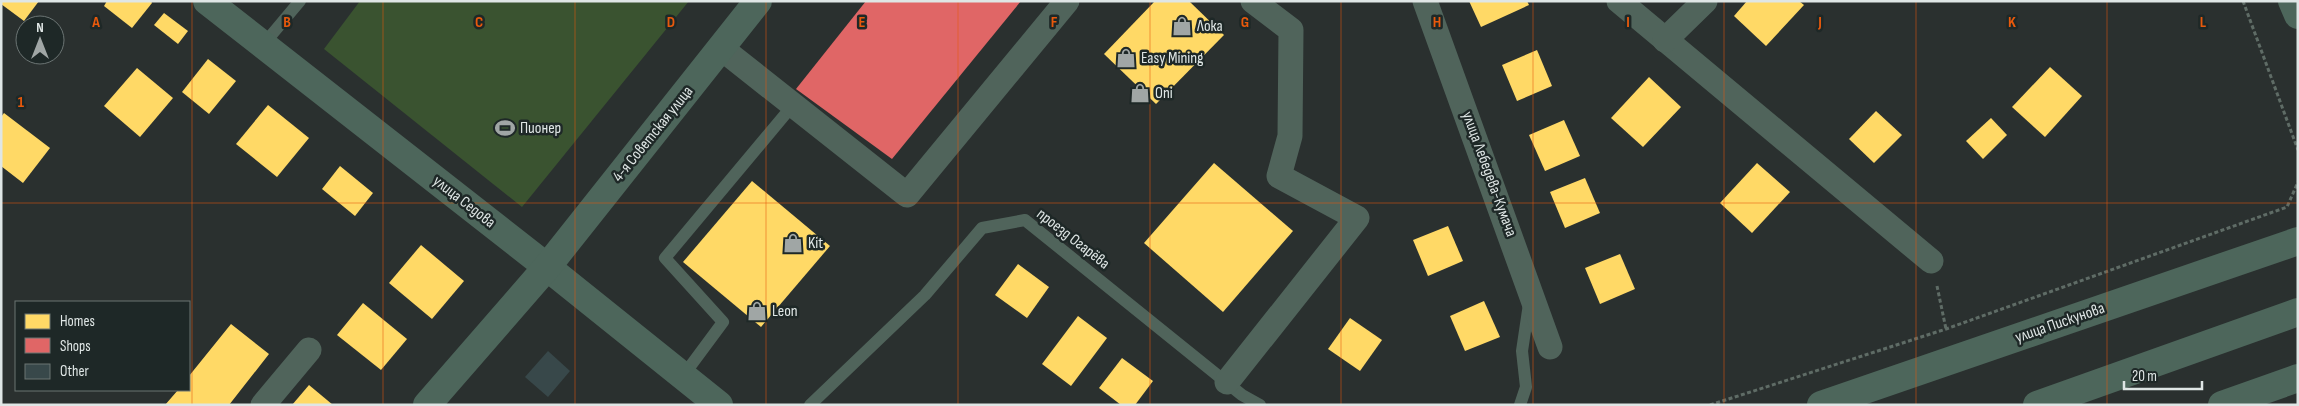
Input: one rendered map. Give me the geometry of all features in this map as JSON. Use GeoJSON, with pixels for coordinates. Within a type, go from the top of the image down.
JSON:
{"type":"FeatureCollection","features":[{"type":"Feature","properties":{"kind":"main road","name":"улица Седова"},"geometry":{"type":"LineString","coordinates":[[207,1],[547,267],[719,405]]}},
{"type":"Feature","properties":{"kind":"main road","name":"4-я Советская улица"},"geometry":{"type":"LineString","coordinates":[[427,405],[547,267],[758,1]]}},
{"type":"Feature","properties":{"kind":"main road"},"geometry":{"type":"LineString","coordinates":[[2292,1],[2298,15]]}},
{"type":"Feature","properties":{"kind":"main road","name":"улица Пискунова"},"geometry":{"type":"LineString","coordinates":[[1821,405],[2298,241]]}},
{"type":"Feature","properties":{"kind":"main road"},"geometry":{"type":"LineString","coordinates":[[2037,405],[2298,312]]}},
{"type":"Feature","properties":{"kind":"main road"},"geometry":{"type":"LineString","coordinates":[[2222,405],[2298,378]]}},
{"type":"Feature","properties":{"kind":"street"},"geometry":{"type":"LineString","coordinates":[[721,48],[907,195],[1067,1]]}},
{"type":"Feature","properties":{"kind":"street"},"geometry":{"type":"LineString","coordinates":[[1227,382],[1356,218],[1279,176],[1290,136],[1291,30],[1253,1]]}},
{"type":"Feature","properties":{"kind":"street","name":"улица Лебедева-Кумача"},"geometry":{"type":"LineString","coordinates":[[1425,1],[1532,291],[1550,347]]}},
{"type":"Feature","properties":{"kind":"street"},"geometry":{"type":"LineString","coordinates":[[1619,1],[1931,261]]}},
{"type":"Feature","properties":{"kind":"street"},"geometry":{"type":"LineString","coordinates":[[1665,40],[1705,1]]}},
{"type":"Feature","properties":{"kind":"street"},"geometry":{"type":"LineString","coordinates":[[263,405],[308,350]]}},
{"type":"Feature","properties":{"kind":"lane"},"geometry":{"type":"LineString","coordinates":[[264,45],[300,1]]}},
{"type":"Feature","properties":{"kind":"lane"},"geometry":{"type":"LineString","coordinates":[[683,376],[723,322],[665,258],[793,105]]}},
{"type":"Feature","properties":{"kind":"lane","name":"проезд Огарёва"},"geometry":{"type":"LineString","coordinates":[[810,405],[925,295],[982,228],[1025,220],[1242,395],[1260,405]]}},
{"type":"Feature","properties":{"kind":"lane"},"geometry":{"type":"LineString","coordinates":[[1520,405],[1526,387],[1522,351],[1532,291]]}},
{"type":"Feature","properties":{"kind":"path"},"geometry":{"type":"LineString","coordinates":[[2243,1],[2298,150]]}},
{"type":"Feature","properties":{"kind":"path"},"geometry":{"type":"LineString","coordinates":[[1710,405],[1946,329],[2287,207],[2298,182]]}},
{"type":"Feature","properties":{"kind":"path"},"geometry":{"type":"LineString","coordinates":[[1931,261],[1946,329]]}},
{"type":"Feature","properties":{"kind":"green space","name":"Пионер"},"geometry":{"type":"Polygon","coordinates":[[[360,1],[689,1],[522,207],[324,49],[360,1]]]}},
{"type":"Feature","properties":{"kind":"building: Homes"},"geometry":{"type":"Polygon","coordinates":[[[1,1],[39,1],[28,15],[16,15],[1,4],[1,1]]]}},
{"type":"Feature","properties":{"kind":"building: Homes"},"geometry":{"type":"Polygon","coordinates":[[[107,1],[151,1],[152,3],[132,28],[104,6],[107,1]]]}},
{"type":"Feature","properties":{"kind":"building: Homes"},"geometry":{"type":"Polygon","coordinates":[[[1155,1],[1189,1],[1224,35],[1156,104],[1104,54],[1155,1]]]}},
{"type":"Feature","properties":{"kind":"building: Homes"},"geometry":{"type":"Polygon","coordinates":[[[1469,1],[1527,1],[1529,5],[1481,27],[1469,1]]]}},
{"type":"Feature","properties":{"kind":"building: Homes"},"geometry":{"type":"Polygon","coordinates":[[[1747,1],[1799,1],[1804,5],[1766,46],[1734,16],[1747,1]]]}},
{"type":"Feature","properties":{"kind":"building: Homes"},"geometry":{"type":"Polygon","coordinates":[[[164,13],[188,31],[178,44],[154,25],[164,13]]]}},
{"type":"Feature","properties":{"kind":"building: Homes"},"geometry":{"type":"Polygon","coordinates":[[[1537,50],[1552,86],[1517,101],[1502,65],[1537,50]]]}},
{"type":"Feature","properties":{"kind":"building: Homes"},"geometry":{"type":"Polygon","coordinates":[[[208,59],[236,81],[209,114],[182,92],[208,59]]]}},
{"type":"Feature","properties":{"kind":"building: Homes"},"geometry":{"type":"Polygon","coordinates":[[[2050,67],[2082,96],[2045,137],[2012,107],[2050,67]]]}},
{"type":"Feature","properties":{"kind":"building: Homes"},"geometry":{"type":"Polygon","coordinates":[[[137,68],[173,98],[140,137],[104,106],[137,68]]]}},
{"type":"Feature","properties":{"kind":"building: Homes"},"geometry":{"type":"Polygon","coordinates":[[[1649,77],[1681,107],[1643,147],[1611,118],[1649,77]]]}},
{"type":"Feature","properties":{"kind":"building: Homes"},"geometry":{"type":"Polygon","coordinates":[[[268,105],[309,138],[277,177],[236,144],[268,105]]]}},
{"type":"Feature","properties":{"kind":"building: Homes"},"geometry":{"type":"Polygon","coordinates":[[[1876,111],[1902,135],[1874,163],[1849,139],[1876,111]]]}},
{"type":"Feature","properties":{"kind":"building: Homes"},"geometry":{"type":"Polygon","coordinates":[[[4,113],[50,148],[23,183],[1,166],[1,117],[4,113]]]}},
{"type":"Feature","properties":{"kind":"building: Homes"},"geometry":{"type":"Polygon","coordinates":[[[1991,118],[2007,135],[1983,159],[1966,141],[1991,118]]]}},
{"type":"Feature","properties":{"kind":"building: Homes"},"geometry":{"type":"Polygon","coordinates":[[[1564,120],[1580,156],[1545,171],[1529,135],[1564,120]]]}},
{"type":"Feature","properties":{"kind":"building: Homes"},"geometry":{"type":"Polygon","coordinates":[[[1214,163],[1293,231],[1223,312],[1144,243],[1214,163]]]}},
{"type":"Feature","properties":{"kind":"building: Homes"},"geometry":{"type":"Polygon","coordinates":[[[1757,163],[1790,192],[1752,233],[1720,203],[1757,163]]]}},
{"type":"Feature","properties":{"kind":"building: Homes"},"geometry":{"type":"Polygon","coordinates":[[[340,166],[373,193],[355,216],[322,189],[340,166]]]}},
{"type":"Feature","properties":{"kind":"building: Homes"},"geometry":{"type":"Polygon","coordinates":[[[1585,178],[1600,213],[1565,228],[1550,192],[1585,178]]]}},
{"type":"Feature","properties":{"kind":"building: Homes"},"geometry":{"type":"Polygon","coordinates":[[[752,181],[830,246],[761,327],[683,262],[752,181]]]}},
{"type":"Feature","properties":{"kind":"building: Homes"},"geometry":{"type":"Polygon","coordinates":[[[1448,226],[1463,261],[1428,276],[1413,240],[1448,226]]]}},
{"type":"Feature","properties":{"kind":"building: Homes"},"geometry":{"type":"Polygon","coordinates":[[[421,245],[464,281],[432,319],[389,283],[421,245]]]}},
{"type":"Feature","properties":{"kind":"building: Homes"},"geometry":{"type":"Polygon","coordinates":[[[1620,254],[1635,289],[1600,304],[1585,268],[1620,254]]]}},
{"type":"Feature","properties":{"kind":"building: Homes"},"geometry":{"type":"Polygon","coordinates":[[[1018,264],[1049,287],[1027,318],[995,295],[1018,264]]]}},
{"type":"Feature","properties":{"kind":"building: Homes"},"geometry":{"type":"Polygon","coordinates":[[[1484,301],[1500,337],[1465,351],[1450,316],[1484,301]]]}},
{"type":"Feature","properties":{"kind":"building: Homes"},"geometry":{"type":"Polygon","coordinates":[[[363,303],[407,339],[381,370],[337,335],[363,303]]]}},
{"type":"Feature","properties":{"kind":"building: Homes"},"geometry":{"type":"Polygon","coordinates":[[[1078,316],[1107,338],[1071,386],[1042,364],[1078,316]]]}},
{"type":"Feature","properties":{"kind":"building: Homes"},"geometry":{"type":"Polygon","coordinates":[[[1350,318],[1382,340],[1360,371],[1328,349],[1350,318]]]}},
{"type":"Feature","properties":{"kind":"building: Homes"},"geometry":{"type":"Polygon","coordinates":[[[231,324],[269,354],[229,405],[165,405],[177,391],[190,391],[190,375],[231,324]]]}},
{"type":"Feature","properties":{"kind":"building: Homes"},"geometry":{"type":"Polygon","coordinates":[[[1122,358],[1153,381],[1135,405],[1121,405],[1099,388],[1122,358]]]}},
{"type":"Feature","properties":{"kind":"building: Homes"},"geometry":{"type":"Polygon","coordinates":[[[309,385],[333,405],[292,405],[309,385]]]}},
{"type":"Feature","properties":{"kind":"building: Shops"},"geometry":{"type":"Polygon","coordinates":[[[866,1],[1021,1],[892,159],[796,89],[866,1]]]}},
{"type":"Feature","properties":{"kind":"building: Other"},"geometry":{"type":"Polygon","coordinates":[[[548,351],[570,371],[548,397],[525,377],[548,351]]]}},
{"type":"Feature","properties":{"kind":"place","name":"Лока"},"geometry":{"type":"Point","coordinates":[1182,26]}},
{"type":"Feature","properties":{"kind":"place","name":"Easy Mining"},"geometry":{"type":"Point","coordinates":[1126,58]}},
{"type":"Feature","properties":{"kind":"place","name":"Oni"},"geometry":{"type":"Point","coordinates":[1140,93]}},
{"type":"Feature","properties":{"kind":"place","name":"Пионер"},"geometry":{"type":"Point","coordinates":[505,128]}},
{"type":"Feature","properties":{"kind":"place","name":"Kit"},"geometry":{"type":"Point","coordinates":[793,243]}},
{"type":"Feature","properties":{"kind":"place","name":"Leon"},"geometry":{"type":"Point","coordinates":[757,311]}}]}
